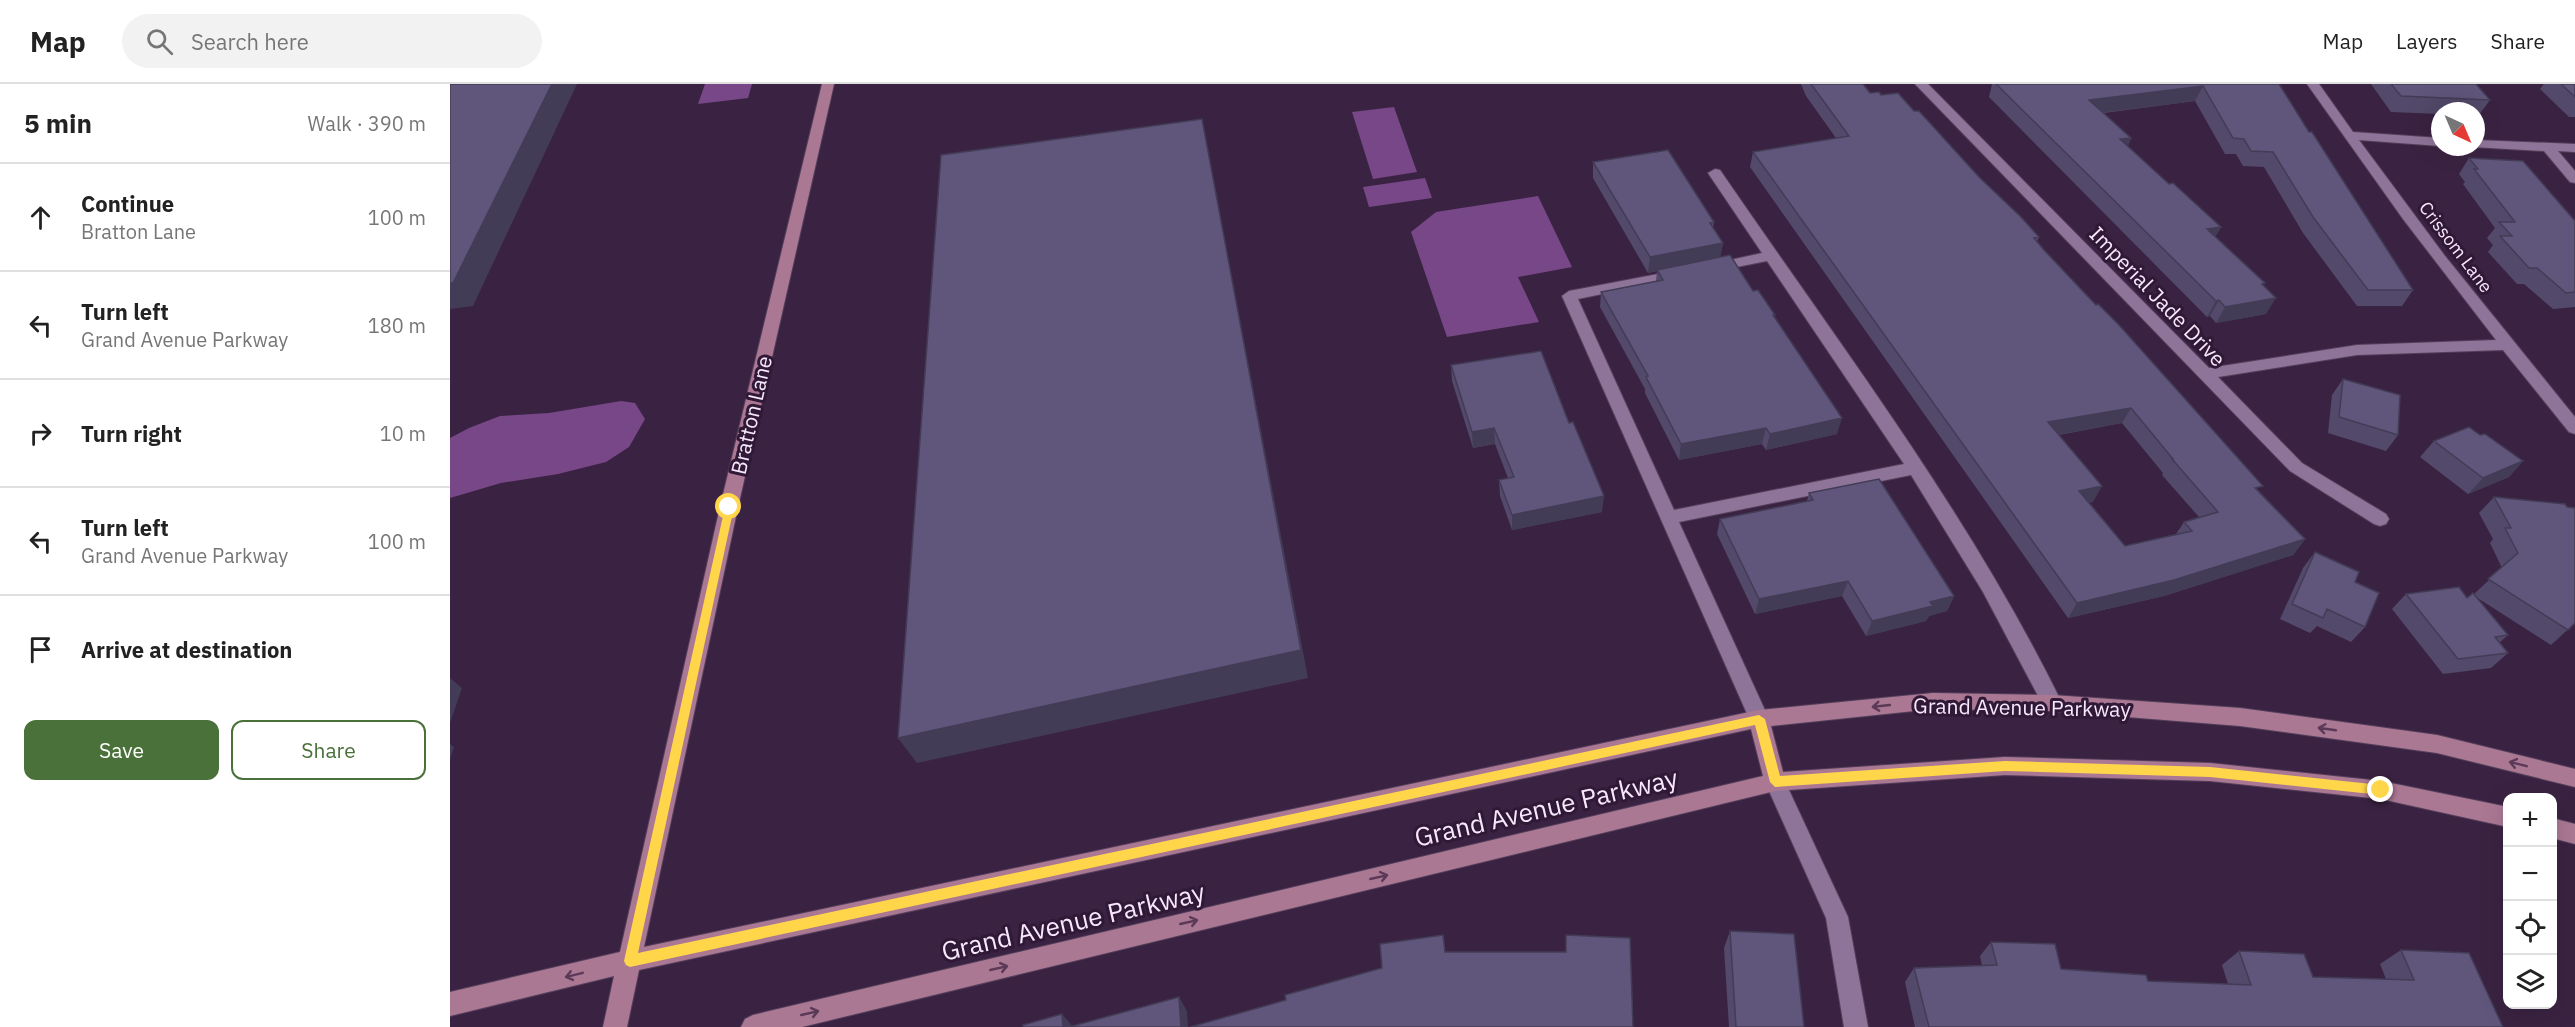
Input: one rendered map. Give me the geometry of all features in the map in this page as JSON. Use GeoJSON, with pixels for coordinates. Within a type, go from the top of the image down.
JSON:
{"type":"FeatureCollection","features":[{"type":"Feature","properties":{"kind":"street","name":"Bratton Lane"},"geometry":{"type":"LineString","coordinates":[[615,1027],[729,507],[828,84]]}},
{"type":"Feature","properties":{"kind":"street","name":"Imperial Jade Drive"},"geometry":{"type":"LineString","coordinates":[[1922,84],[2296,467],[2380,519]]}},
{"type":"Feature","properties":{"kind":"street","name":"Crissom Lane"},"geometry":{"type":"LineString","coordinates":[[2313,84],[2349,136],[2506,345],[2575,428]]}},
{"type":"Feature","properties":{"kind":"street"},"geometry":{"type":"LineString","coordinates":[[2349,136],[2431,141]]}},
{"type":"Feature","properties":{"kind":"street"},"geometry":{"type":"LineString","coordinates":[[2485,145],[2549,149],[2575,148]]}},
{"type":"Feature","properties":{"kind":"street"},"geometry":{"type":"LineString","coordinates":[[2549,149],[2575,179]]}},
{"type":"Feature","properties":{"kind":"street"},"geometry":{"type":"LineString","coordinates":[[1715,173],[1916,468],[2006,614],[2052,703]]}},
{"type":"Feature","properties":{"kind":"street"},"geometry":{"type":"LineString","coordinates":[[1771,256],[1569,296],[1759,719],[1775,782],[1837,917],[1856,1027]]}},
{"type":"Feature","properties":{"kind":"street"},"geometry":{"type":"LineString","coordinates":[[2205,374],[2357,350],[2506,345]]}},
{"type":"Feature","properties":{"kind":"street"},"geometry":{"type":"LineString","coordinates":[[1670,517],[1916,468]]}},
{"type":"Feature","properties":{"kind":"street","name":"Grand Avenue Parkway"},"geometry":{"type":"LineString","coordinates":[[450,1004],[630,961],[1759,719],[1933,701],[2052,703],[2240,717],[2437,744],[2575,778]]}},
{"type":"Feature","properties":{"kind":"street","name":"Grand Avenue Parkway"},"geometry":{"type":"LineString","coordinates":[[753,1027],[1775,782],[2005,766],[2210,772],[2381,790],[2503,816]]}},
{"type":"Feature","properties":{"kind":"street"},"geometry":{"type":"LineString","coordinates":[[2557,829],[2575,834]]}},
{"type":"Feature","properties":{"kind":"shaded area"},"geometry":{"type":"Polygon","coordinates":[[[705,84],[752,84],[748,98],[698,104],[705,84]]]}},
{"type":"Feature","properties":{"kind":"shaded area"},"geometry":{"type":"Polygon","coordinates":[[[1394,107],[1417,172],[1373,179],[1352,112],[1394,107]]]}},
{"type":"Feature","properties":{"kind":"shaded area"},"geometry":{"type":"Polygon","coordinates":[[[1425,178],[1432,198],[1369,207],[1363,187],[1425,178]]]}},
{"type":"Feature","properties":{"kind":"shaded area"},"geometry":{"type":"Polygon","coordinates":[[[1538,196],[1572,267],[1518,277],[1539,322],[1447,337],[1411,232],[1436,212],[1538,196]]]}},
{"type":"Feature","properties":{"kind":"shaded area"},"geometry":{"type":"Polygon","coordinates":[[[621,401],[635,403],[645,419],[629,447],[606,462],[558,474],[501,483],[450,498],[450,438],[500,416],[549,413],[621,401]]]}},
{"type":"Feature","properties":{"kind":"building"},"geometry":{"type":"Polygon","coordinates":[[[450,84],[552,84],[453,283],[450,283],[450,84]]]}},
{"type":"Feature","properties":{"kind":"building"},"geometry":{"type":"Polygon","coordinates":[[[1811,84],[1863,84],[1870,93],[1879,92],[1881,95],[1898,93],[1914,111],[1919,111],[1979,177],[2039,237],[2034,238],[2044,250],[2096,305],[2098,304],[2119,325],[2263,486],[2255,488],[2305,539],[2174,580],[2077,603],[1753,152],[1849,136],[1811,84]],[[2131,408],[2048,422],[2102,486],[2079,491],[2125,546],[2192,531],[2184,522],[2218,512],[2131,408]]]}},
{"type":"Feature","properties":{"kind":"building"},"geometry":{"type":"Polygon","coordinates":[[[1996,84],[2279,84],[2413,290],[2368,290],[2313,217],[2273,152],[2251,151],[2244,139],[2233,138],[2203,86],[2089,100],[2131,138],[2120,139],[2221,227],[2207,229],[2265,283],[2262,284],[2276,298],[2225,307],[2219,300],[2216,301],[1996,84]]]}},
{"type":"Feature","properties":{"kind":"building"},"geometry":{"type":"Polygon","coordinates":[[[2391,84],[2476,84],[2490,100],[2401,96],[2391,84]]]}},
{"type":"Feature","properties":{"kind":"building"},"geometry":{"type":"Polygon","coordinates":[[[2561,84],[2575,84],[2575,97],[2561,84]]]}},
{"type":"Feature","properties":{"kind":"building"},"geometry":{"type":"Polygon","coordinates":[[[1202,119],[1301,650],[898,738],[941,155],[1202,119]]]}},
{"type":"Feature","properties":{"kind":"building"},"geometry":{"type":"Polygon","coordinates":[[[1668,150],[1714,222],[1710,223],[1723,243],[1650,257],[1593,162],[1668,150]]]}},
{"type":"Feature","properties":{"kind":"building"},"geometry":{"type":"Polygon","coordinates":[[[2469,158],[2523,161],[2575,221],[2575,292],[2566,293],[2537,268],[2529,268],[2500,236],[2512,236],[2499,222],[2515,222],[2474,169],[2478,169],[2469,158]]]}},
{"type":"Feature","properties":{"kind":"building"},"geometry":{"type":"Polygon","coordinates":[[[1730,255],[1753,291],[1758,290],[1842,418],[1770,434],[1766,428],[1681,444],[1646,377],[1648,376],[1601,292],[1663,280],[1657,270],[1730,255]]]}},
{"type":"Feature","properties":{"kind":"building"},"geometry":{"type":"Polygon","coordinates":[[[1541,351],[1569,423],[1573,422],[1604,496],[1512,515],[1499,480],[1514,477],[1494,428],[1472,432],[1451,365],[1541,351]]]}},
{"type":"Feature","properties":{"kind":"building"},"geometry":{"type":"Polygon","coordinates":[[[2343,379],[2400,395],[2398,435],[2339,417],[2343,379]]]}},
{"type":"Feature","properties":{"kind":"building"},"geometry":{"type":"Polygon","coordinates":[[[2469,427],[2480,435],[2485,434],[2523,461],[2483,478],[2434,441],[2469,427]]]}},
{"type":"Feature","properties":{"kind":"building"},"geometry":{"type":"Polygon","coordinates":[[[1879,479],[1954,596],[1930,602],[1933,606],[1872,621],[1848,581],[1759,599],[1720,519],[1813,500],[1809,493],[1879,479]]]}},
{"type":"Feature","properties":{"kind":"building"},"geometry":{"type":"Polygon","coordinates":[[[2494,497],[2565,504],[2567,507],[2575,508],[2575,623],[2568,630],[2488,579],[2518,553],[2505,528],[2511,528],[2494,497]]]}},
{"type":"Feature","properties":{"kind":"building"},"geometry":{"type":"Polygon","coordinates":[[[2315,552],[2359,572],[2355,582],[2379,593],[2365,627],[2327,609],[2323,618],[2292,604],[2315,552]]]}},
{"type":"Feature","properties":{"kind":"building"},"geometry":{"type":"Polygon","coordinates":[[[2459,587],[2467,598],[2473,593],[2508,635],[2495,637],[2508,653],[2458,659],[2406,594],[2459,587]]]}},
{"type":"Feature","properties":{"kind":"building"},"geometry":{"type":"Polygon","coordinates":[[[1730,931],[1794,934],[1804,1027],[1736,1027],[1730,931]]]}},
{"type":"Feature","properties":{"kind":"building"},"geometry":{"type":"Polygon","coordinates":[[[1443,935],[1445,952],[1566,952],[1566,935],[1630,938],[1633,1027],[1190,1027],[1286,1000],[1285,995],[1382,968],[1380,944],[1443,935]]]}},
{"type":"Feature","properties":{"kind":"building"},"geometry":{"type":"Polygon","coordinates":[[[1991,942],[2055,944],[2061,969],[2146,975],[2148,981],[2251,985],[2239,951],[2304,954],[2313,977],[2414,980],[2401,950],[2469,953],[2503,1027],[1929,1027],[1914,968],[1997,965],[1991,942]]]}},
{"type":"Feature","properties":{"kind":"building"},"geometry":{"type":"Polygon","coordinates":[[[1179,997],[1181,1027],[1069,1027],[1179,997]]]}},
{"type":"Feature","properties":{"kind":"building"},"geometry":{"type":"Polygon","coordinates":[[[1062,1014],[1063,1027],[1023,1027],[1023,1025],[1062,1014]]]}},
{"type":"Feature","properties":{"kind":"route"},"geometry":{"type":"LineString","coordinates":[[729,507],[630,961],[1759,719],[1775,782],[2005,766],[2210,772],[2381,790]]}}]}
